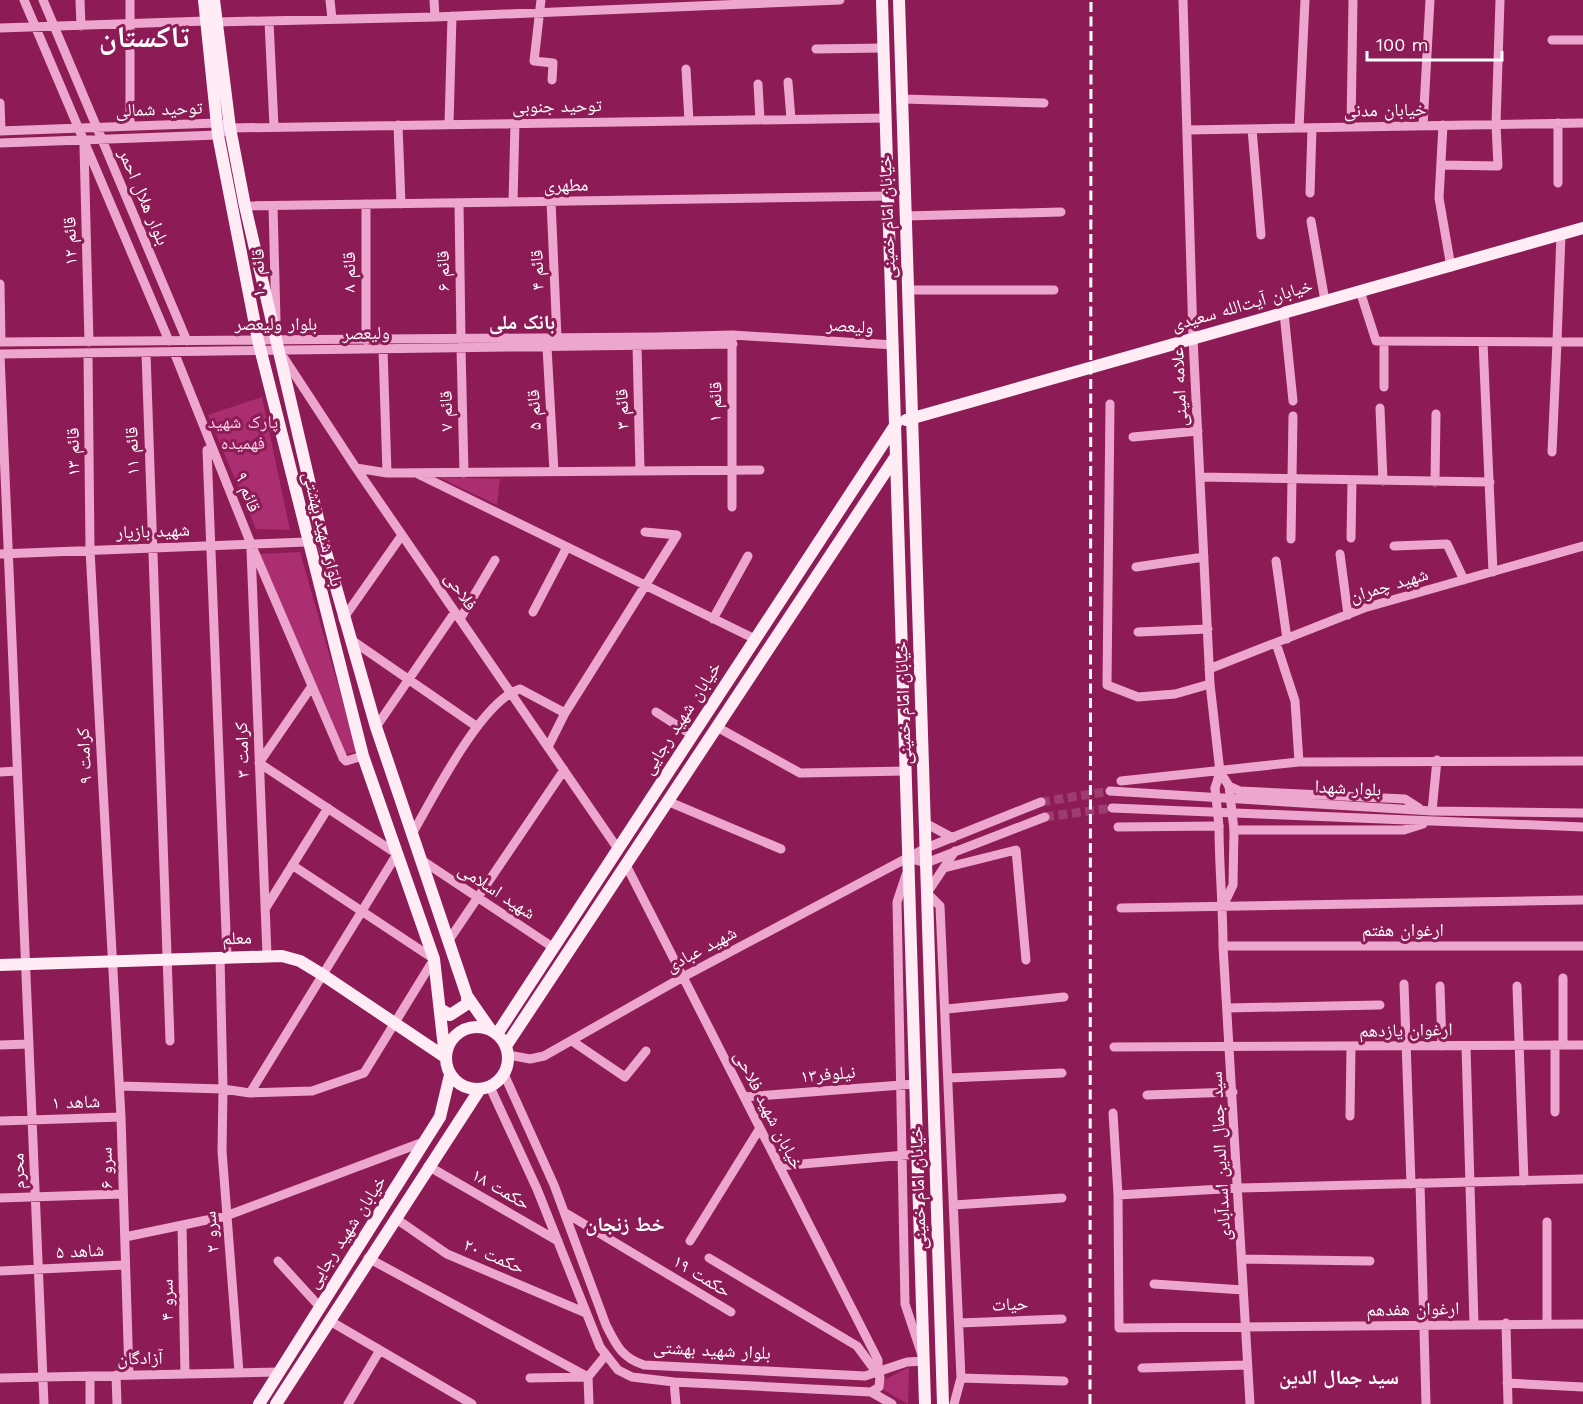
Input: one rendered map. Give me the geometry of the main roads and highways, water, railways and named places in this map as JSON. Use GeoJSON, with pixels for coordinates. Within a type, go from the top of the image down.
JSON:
{"type":"FeatureCollection","features":[{"type":"Feature","properties":{"kind":"main road","name":"بلوار شهید بهشتی"},"geometry":{"type":"LineString","coordinates":[[204,0],[211,22],[244,206],[348,638],[376,728],[467,996],[493,1032]]}},
{"type":"Feature","properties":{"kind":"main road","name":"بلوار شهید بهشتی"},"geometry":{"type":"LineString","coordinates":[[214,0],[211,22],[217,129],[260,345],[307,542],[363,756],[434,959],[445,1057]]}},
{"type":"Feature","properties":{"kind":"main road","name":"خیابان امام خمینی"},"geometry":{"type":"LineString","coordinates":[[882,0],[925,1404]]}},
{"type":"Feature","properties":{"kind":"main road","name":"خیابان امام خمینی"},"geometry":{"type":"LineString","coordinates":[[899,0],[943,1404]]}},
{"type":"Feature","properties":{"kind":"main road","name":"خیابان آیت‌الله سعیدی"},"geometry":{"type":"LineString","coordinates":[[896,423],[1583,228]]}},
{"type":"Feature","properties":{"kind":"main road","name":"خیابان شهید رجایی"},"geometry":{"type":"LineString","coordinates":[[493,1032],[554,948],[896,423]]}},
{"type":"Feature","properties":{"kind":"main road","name":"خیابان شهید رجایی"},"geometry":{"type":"LineString","coordinates":[[507,1050],[626,865],[896,456],[913,442]]}},
{"type":"Feature","properties":{"kind":"main road"},"geometry":{"type":"LineString","coordinates":[[870,495],[882,488],[892,490],[897,498]]}},
{"type":"Feature","properties":{"kind":"main road"},"geometry":{"type":"LineString","coordinates":[[901,605],[918,604]]}},
{"type":"Feature","properties":{"kind":"main road"},"geometry":{"type":"LineString","coordinates":[[902,650],[919,652]]}},
{"type":"Feature","properties":{"kind":"main road","name":"معلم"},"geometry":{"type":"LineString","coordinates":[[0,965],[267,955],[300,961],[445,1057]]}},
{"type":"Feature","properties":{"kind":"main road"},"geometry":{"type":"LineString","coordinates":[[440,1010],[450,1015],[457,1013],[467,1004],[467,996]]}},
{"type":"Feature","properties":{"kind":"main road"},"geometry":{"type":"LineString","coordinates":[[480,1027],[493,1032],[507,1050],[504,1074],[485,1088],[463,1086],[450,1075],[445,1057],[447,1047],[460,1031],[480,1027]]}},
{"type":"Feature","properties":{"kind":"main road","name":"خیابان شهید رجایی"},"geometry":{"type":"LineString","coordinates":[[259,1404],[440,1117],[450,1075]]}},
{"type":"Feature","properties":{"kind":"main road","name":"خیابان شهید رجایی"},"geometry":{"type":"LineString","coordinates":[[276,1404],[428,1166],[485,1088]]}},
{"type":"Feature","properties":{"kind":"main road"},"geometry":{"type":"LineString","coordinates":[[924,1361],[942,1360]]}},
{"type":"Feature","properties":{"kind":"main road"},"geometry":{"type":"LineString","coordinates":[[280,1371],[292,1380]]}},
{"type":"Feature","properties":{"kind":"tunnel"},"geometry":{"type":"LineString","coordinates":[[1041,802],[1110,791]]}},
{"type":"Feature","properties":{"kind":"tunnel"},"geometry":{"type":"LineString","coordinates":[[1045,817],[1112,808]]}},
{"type":"Feature","properties":{"kind":"railway"},"geometry":{"type":"LineString","coordinates":[[1090,1404],[1091,0]]}},
{"type":"Feature","properties":{"kind":"district","name":"تاکستان"},"geometry":{"type":"Point","coordinates":[144,37]}},
{"type":"Feature","properties":{"kind":"district","name":"بانک ملی"},"geometry":{"type":"Point","coordinates":[522,322]}},
{"type":"Feature","properties":{"kind":"district","name":"خط زنجان"},"geometry":{"type":"Point","coordinates":[625,1224]}},
{"type":"Feature","properties":{"kind":"district","name":"سید جمال الدین"},"geometry":{"type":"Point","coordinates":[1339,1377]}},
{"type":"Feature","properties":{"kind":"park label","name":"پارک شهید فهمیده"},"geometry":{"type":"Point","coordinates":[243,432]}}]}
